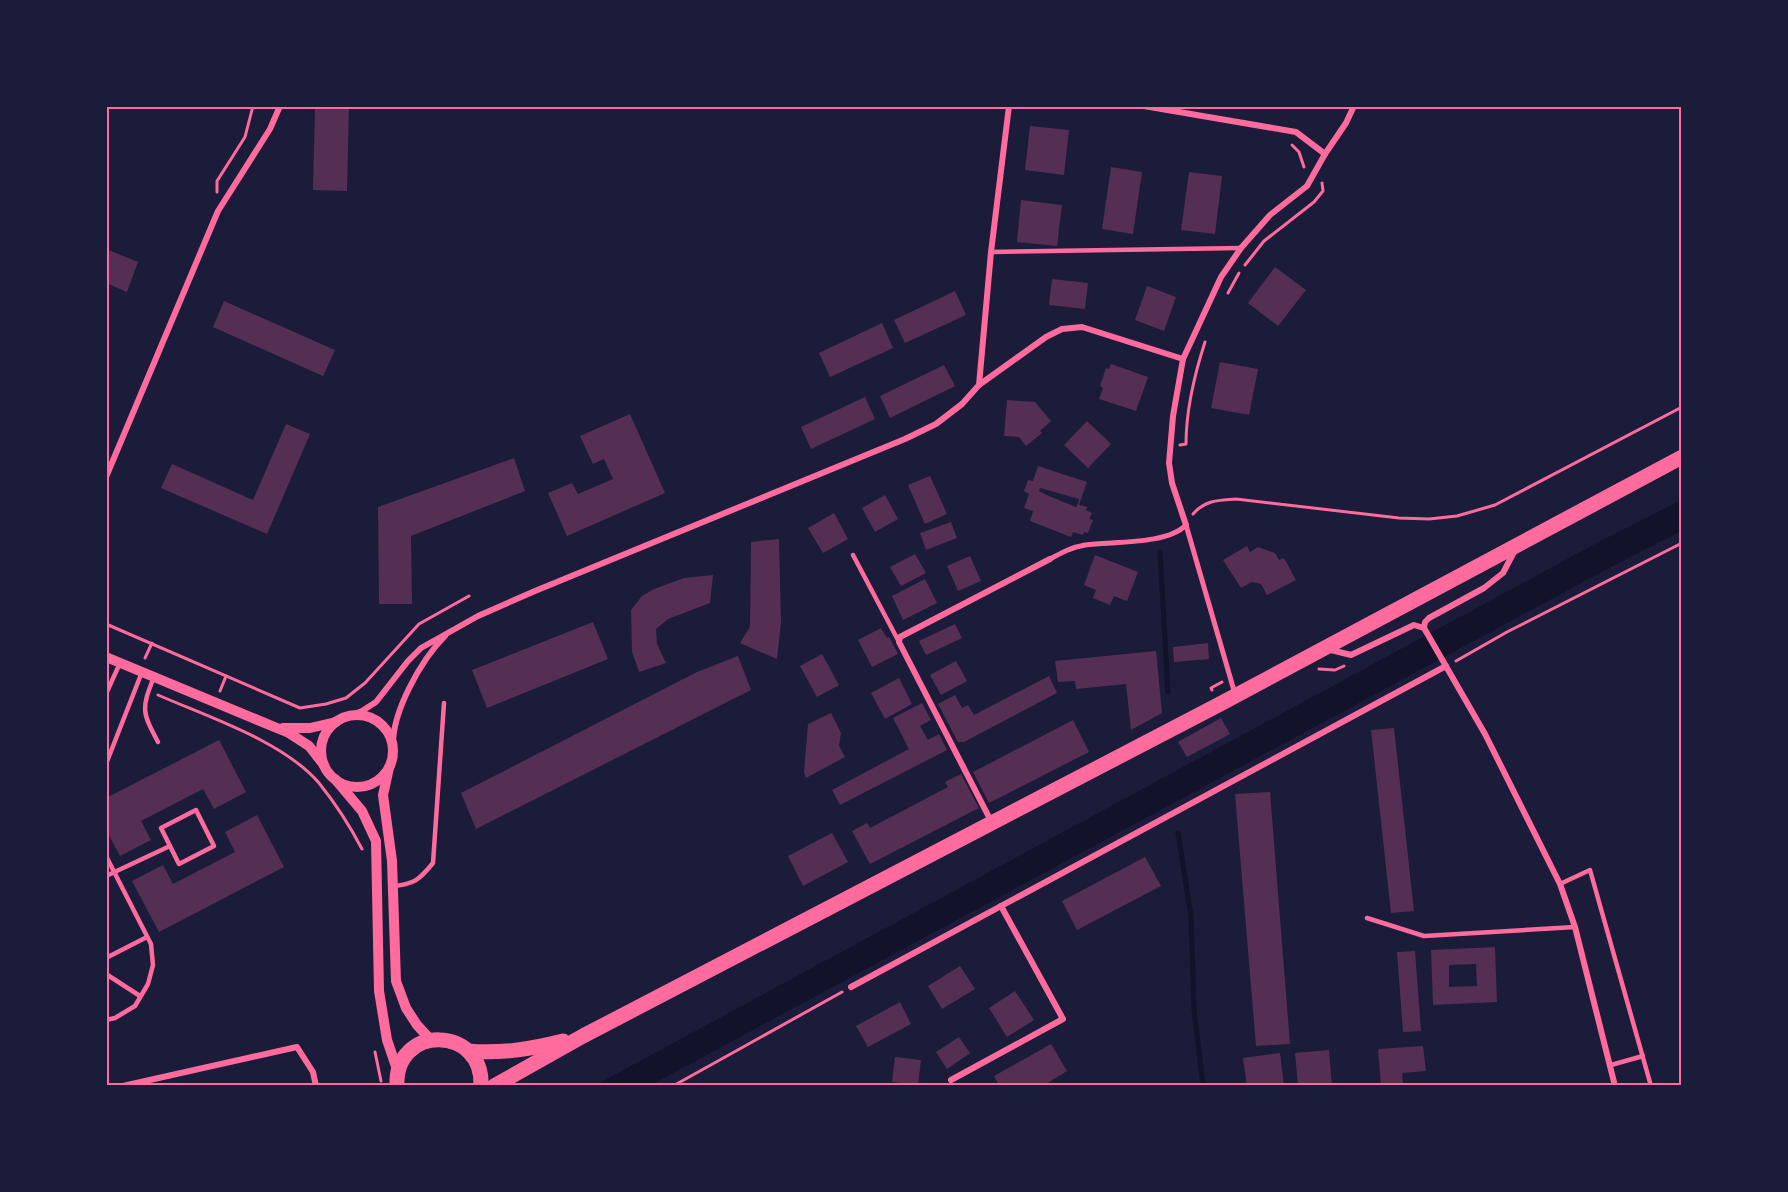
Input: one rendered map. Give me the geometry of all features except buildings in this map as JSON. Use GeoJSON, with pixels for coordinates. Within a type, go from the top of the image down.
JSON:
{"type":"FeatureCollection","features":[{"type":"Feature","properties":{"kind":"main road"},"geometry":{"type":"LineString","coordinates":[[494,1086],[583,1036],[1220,704],[1682,457]]}},
{"type":"Feature","properties":{"kind":"main road"},"geometry":{"type":"LineString","coordinates":[[468,1051],[483,1053],[516,1051],[583,1036]]}},
{"type":"Feature","properties":{"kind":"main road"},"geometry":{"type":"LineString","coordinates":[[397,1079],[406,1054],[421,1043],[430,1040],[447,1040],[455,1042],[468,1051],[479,1068],[481,1086]]}},
{"type":"Feature","properties":{"kind":"street"},"geometry":{"type":"LineString","coordinates":[[106,477],[218,211],[270,129],[280,106]]}},
{"type":"Feature","properties":{"kind":"street"},"geometry":{"type":"LineString","coordinates":[[979,385],[991,252],[1009,106]]}},
{"type":"Feature","properties":{"kind":"street"},"geometry":{"type":"LineString","coordinates":[[1144,106],[1296,132],[1325,153]]}},
{"type":"Feature","properties":{"kind":"street"},"geometry":{"type":"LineString","coordinates":[[1236,695],[1172,483],[1169,463],[1173,416],[1183,359],[1221,277],[1241,248],[1270,215],[1307,186],[1354,106]]}},
{"type":"Feature","properties":{"kind":"street"},"geometry":{"type":"LineString","coordinates":[[277,728],[310,728],[337,722],[366,709],[376,702],[415,654],[452,629],[535,591],[905,439],[936,424],[962,404],[979,385],[1046,337],[1062,329],[1082,327],[1183,359]]}},
{"type":"Feature","properties":{"kind":"street"},"geometry":{"type":"LineString","coordinates":[[992,823],[899,642],[900,637],[1068,550],[1087,545],[1147,541],[1180,531],[1186,525]]}},
{"type":"Feature","properties":{"kind":"street"},"geometry":{"type":"LineString","coordinates":[[1517,546],[1503,573],[1484,588],[1429,618],[1424,628],[1485,734],[1560,884],[1575,927],[1615,1086]]}},
{"type":"Feature","properties":{"kind":"street"},"geometry":{"type":"LineString","coordinates":[[1324,648],[1351,655],[1414,625],[1424,628]]}},
{"type":"Feature","properties":{"kind":"street"},"geometry":{"type":"LineString","coordinates":[[430,1040],[411,1015],[397,988],[392,861],[383,795],[393,758],[395,724],[414,680],[430,653],[452,629]]}},
{"type":"Feature","properties":{"kind":"street"},"geometry":{"type":"LineString","coordinates":[[106,657],[277,728],[309,746],[362,811],[376,841],[379,991],[387,1040],[397,1079]]}},
{"type":"Feature","properties":{"kind":"street"},"geometry":{"type":"LineString","coordinates":[[851,987],[1446,666]]}},
{"type":"Feature","properties":{"kind":"street"},"geometry":{"type":"LineString","coordinates":[[350,716],[367,717],[378,722],[388,734],[393,746]]}},
{"type":"Feature","properties":{"kind":"street"},"geometry":{"type":"LineString","coordinates":[[324,765],[322,742],[328,730],[337,722]]}},
{"type":"Feature","properties":{"kind":"street"},"geometry":{"type":"LineString","coordinates":[[335,779],[349,786],[365,786],[379,780],[389,768]]}},
{"type":"Feature","properties":{"kind":"street"},"geometry":{"type":"LineString","coordinates":[[951,1080],[1063,1019],[1001,906]]}},
{"type":"Feature","properties":{"kind":"street"},"geometry":{"type":"LineString","coordinates":[[123,1086],[297,1047],[313,1072],[316,1086]]}},
{"type":"Feature","properties":{"kind":"lane"},"geometry":{"type":"LineString","coordinates":[[991,252],[1241,248]]}},
{"type":"Feature","properties":{"kind":"lane"},"geometry":{"type":"LineString","coordinates":[[853,555],[899,642]]}},
{"type":"Feature","properties":{"kind":"lane"},"geometry":{"type":"LineString","coordinates":[[106,694],[120,663]]}},
{"type":"Feature","properties":{"kind":"lane"},"geometry":{"type":"LineString","coordinates":[[106,764],[142,672]]}},
{"type":"Feature","properties":{"kind":"lane"},"geometry":{"type":"LineString","coordinates":[[154,677],[145,700],[145,716],[158,742]]}},
{"type":"Feature","properties":{"kind":"lane"},"geometry":{"type":"LineString","coordinates":[[392,886],[405,886],[421,878],[433,863],[444,703]]}},
{"type":"Feature","properties":{"kind":"lane"},"geometry":{"type":"LineString","coordinates":[[196,810],[214,846],[179,864],[170,846],[161,828],[196,810]]}},
{"type":"Feature","properties":{"kind":"lane"},"geometry":{"type":"LineString","coordinates":[[106,876],[170,846]]}},
{"type":"Feature","properties":{"kind":"lane"},"geometry":{"type":"LineString","coordinates":[[106,856],[151,944],[153,965],[148,984],[135,1006],[115,1018],[106,1020]]}},
{"type":"Feature","properties":{"kind":"lane"},"geometry":{"type":"LineString","coordinates":[[1560,884],[1590,870],[1651,1086]]}},
{"type":"Feature","properties":{"kind":"lane"},"geometry":{"type":"LineString","coordinates":[[1367,918],[1424,936],[1575,927]]}},
{"type":"Feature","properties":{"kind":"lane"},"geometry":{"type":"LineString","coordinates":[[106,958],[147,937]]}},
{"type":"Feature","properties":{"kind":"lane"},"geometry":{"type":"LineString","coordinates":[[106,974],[140,996]]}},
{"type":"Feature","properties":{"kind":"lane"},"geometry":{"type":"LineString","coordinates":[[1611,1065],[1643,1056]]}},
{"type":"Feature","properties":{"kind":"path"},"geometry":{"type":"LineString","coordinates":[[218,211],[217,181],[245,136],[253,106]]}},
{"type":"Feature","properties":{"kind":"path"},"geometry":{"type":"LineString","coordinates":[[1227,295],[1242,269],[1264,241],[1314,202],[1323,190],[1322,181],[1303,166],[1299,152],[1289,142],[1292,131]]}},
{"type":"Feature","properties":{"kind":"path"},"geometry":{"type":"LineString","coordinates":[[1171,447],[1186,444],[1186,424],[1194,375],[1208,332]]}},
{"type":"Feature","properties":{"kind":"path"},"geometry":{"type":"LineString","coordinates":[[1186,525],[1195,511],[1205,503],[1236,499],[1399,518],[1429,519],[1457,516],[1495,505],[1682,407]]}},
{"type":"Feature","properties":{"kind":"path"},"geometry":{"type":"LineString","coordinates":[[1446,666],[1507,632],[1682,543]]}},
{"type":"Feature","properties":{"kind":"path"},"geometry":{"type":"LineString","coordinates":[[106,624],[300,708],[346,698],[365,683],[419,624],[469,596]]}},
{"type":"Feature","properties":{"kind":"path"},"geometry":{"type":"LineString","coordinates":[[1316,668],[1335,670],[1346,665]]}},
{"type":"Feature","properties":{"kind":"path"},"geometry":{"type":"LineString","coordinates":[[1220,704],[1211,688],[1224,681]]}},
{"type":"Feature","properties":{"kind":"path"},"geometry":{"type":"LineString","coordinates":[[148,691],[264,742],[291,759],[318,782],[364,852]]}},
{"type":"Feature","properties":{"kind":"path"},"geometry":{"type":"LineString","coordinates":[[673,1086],[851,987]]}},
{"type":"Feature","properties":{"kind":"path"},"geometry":{"type":"LineString","coordinates":[[375,1050],[381,1086]]}},
{"type":"Feature","properties":{"kind":"shaded area"},"geometry":{"type":"Polygon","coordinates":[[[1681,500],[1681,531],[651,1085],[594,1086],[1595,544],[1681,500]]]}},
{"type":"Feature","properties":{"kind":"waterway"},"geometry":{"type":"LineString","coordinates":[[1160,553],[1168,692]]}},
{"type":"Feature","properties":{"kind":"waterway"},"geometry":{"type":"LineString","coordinates":[[1178,833],[1191,916],[1194,1009],[1203,1086]]}}]}
